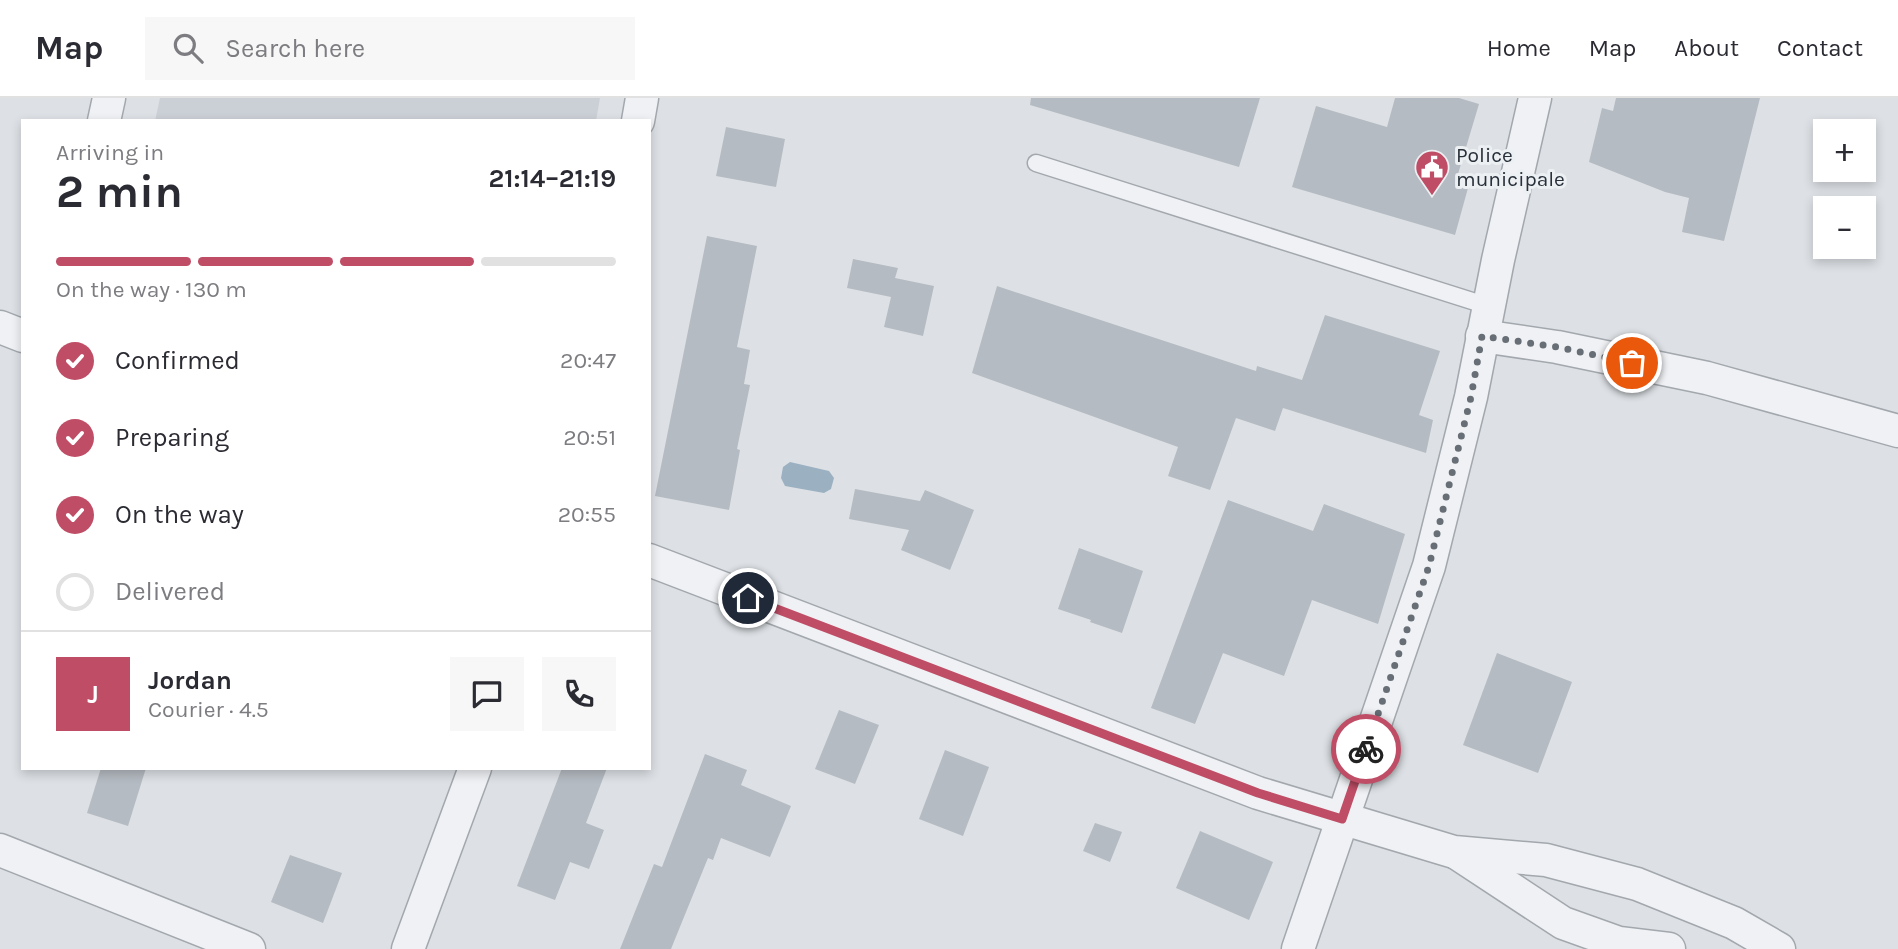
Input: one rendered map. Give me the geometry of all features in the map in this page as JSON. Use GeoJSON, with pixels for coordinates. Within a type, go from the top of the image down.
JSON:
{"type":"FeatureCollection","features":[{"type":"Feature","properties":{"kind":"street"},"geometry":{"type":"LineString","coordinates":[[104,119],[109,98]]}},
{"type":"Feature","properties":{"kind":"street"},"geometry":{"type":"LineString","coordinates":[[638,119],[642,98]]}},
{"type":"Feature","properties":{"kind":"street"},"geometry":{"type":"LineString","coordinates":[[1298,949],[1429,566],[1471,397],[1485,321],[1535,98]]}},
{"type":"Feature","properties":{"kind":"street"},"geometry":{"type":"LineString","coordinates":[[1485,321],[1557,347],[1707,378],[1898,431]]}},
{"type":"Feature","properties":{"kind":"street"},"geometry":{"type":"LineString","coordinates":[[0,327],[21,335]]}},
{"type":"Feature","properties":{"kind":"street"},"geometry":{"type":"LineString","coordinates":[[651,561],[1258,793],[1454,852],[1546,860],[1637,884],[1734,923],[1779,949]]}},
{"type":"Feature","properties":{"kind":"street"},"geometry":{"type":"LineString","coordinates":[[408,949],[474,770]]}},
{"type":"Feature","properties":{"kind":"street"},"geometry":{"type":"LineString","coordinates":[[0,850],[249,949]]}},
{"type":"Feature","properties":{"kind":"street"},"geometry":{"type":"LineString","coordinates":[[1454,852],[1563,923],[1619,943],[1669,949]]}},
{"type":"Feature","properties":{"kind":"lane"},"geometry":{"type":"LineString","coordinates":[[1036,163],[1485,321]]}},
{"type":"Feature","properties":{"kind":"shaded area"},"geometry":{"type":"Polygon","coordinates":[[[160,98],[600,98],[596,119],[155,119],[160,98]]]}},
{"type":"Feature","properties":{"kind":"water"},"geometry":{"type":"Polygon","coordinates":[[[790,462],[829,471],[834,478],[831,489],[824,493],[785,486],[781,478],[783,467],[790,462]]]}},
{"type":"Feature","properties":{"kind":"building"},"geometry":{"type":"Polygon","coordinates":[[[1031,98],[1260,98],[1239,167],[1030,105],[1031,98]]]}},
{"type":"Feature","properties":{"kind":"building"},"geometry":{"type":"Polygon","coordinates":[[[1395,98],[1459,98],[1479,104],[1455,184],[1468,188],[1455,235],[1292,187],[1316,106],[1387,127],[1395,98]]]}},
{"type":"Feature","properties":{"kind":"building"},"geometry":{"type":"Polygon","coordinates":[[[1616,98],[1760,98],[1724,241],[1682,232],[1689,198],[1665,192],[1589,162],[1602,108],[1613,111],[1616,98]]]}},
{"type":"Feature","properties":{"kind":"building"},"geometry":{"type":"Polygon","coordinates":[[[726,127],[785,139],[776,187],[716,176],[726,127]]]}},
{"type":"Feature","properties":{"kind":"building"},"geometry":{"type":"Polygon","coordinates":[[[707,236],[757,246],[737,347],[750,350],[744,384],[750,385],[737,449],[740,450],[729,510],[655,496],[707,236]]]}},
{"type":"Feature","properties":{"kind":"building"},"geometry":{"type":"Polygon","coordinates":[[[853,259],[898,268],[895,278],[934,286],[923,336],[884,327],[891,297],[847,288],[853,259]]]}},
{"type":"Feature","properties":{"kind":"building"},"geometry":{"type":"Polygon","coordinates":[[[997,286],[1256,371],[1257,366],[1302,380],[1325,315],[1440,351],[1419,415],[1433,420],[1426,453],[1283,408],[1275,431],[1236,418],[1210,490],[1168,476],[1178,447],[972,373],[997,286]]]}},
{"type":"Feature","properties":{"kind":"building"},"geometry":{"type":"Polygon","coordinates":[[[855,489],[920,501],[925,490],[974,510],[950,570],[901,550],[909,530],[849,519],[855,489]]]}},
{"type":"Feature","properties":{"kind":"building"},"geometry":{"type":"Polygon","coordinates":[[[1228,500],[1313,531],[1324,504],[1405,534],[1378,624],[1312,600],[1284,676],[1223,653],[1195,724],[1151,708],[1228,500]]]}},
{"type":"Feature","properties":{"kind":"building"},"geometry":{"type":"Polygon","coordinates":[[[1079,548],[1143,571],[1122,633],[1058,609],[1079,548]]]}},
{"type":"Feature","properties":{"kind":"building"},"geometry":{"type":"Polygon","coordinates":[[[1497,653],[1572,682],[1538,773],[1463,745],[1497,653]]]}},
{"type":"Feature","properties":{"kind":"building"},"geometry":{"type":"Polygon","coordinates":[[[839,710],[879,725],[855,784],[815,769],[839,710]]]}},
{"type":"Feature","properties":{"kind":"building"},"geometry":{"type":"Polygon","coordinates":[[[945,750],[989,767],[963,836],[919,819],[945,750]]]}},
{"type":"Feature","properties":{"kind":"building"},"geometry":{"type":"Polygon","coordinates":[[[705,754],[747,770],[741,785],[791,806],[770,857],[721,838],[713,860],[708,858],[671,949],[620,949],[654,864],[662,867],[705,754]]]}},
{"type":"Feature","properties":{"kind":"building"},"geometry":{"type":"Polygon","coordinates":[[[100,770],[145,770],[128,826],[87,813],[100,770]]]}},
{"type":"Feature","properties":{"kind":"building"},"geometry":{"type":"Polygon","coordinates":[[[561,770],[606,770],[586,823],[604,830],[589,869],[570,862],[555,900],[517,886],[561,770]]]}},
{"type":"Feature","properties":{"kind":"building"},"geometry":{"type":"Polygon","coordinates":[[[1095,823],[1122,832],[1110,862],[1083,851],[1095,823]]]}},
{"type":"Feature","properties":{"kind":"building"},"geometry":{"type":"Polygon","coordinates":[[[1200,831],[1273,862],[1249,920],[1176,888],[1200,831]]]}},
{"type":"Feature","properties":{"kind":"building"},"geometry":{"type":"Polygon","coordinates":[[[290,855],[342,873],[323,923],[271,902],[290,855]]]}},
{"type":"Feature","properties":{"kind":"way so far"},"geometry":{"type":"LineString","coordinates":[[1366,749],[1429,566],[1471,397],[1482,336],[1557,347],[1632,363]]}},
{"type":"Feature","properties":{"kind":"place","name":"Police municipale"},"geometry":{"type":"Point","coordinates":[1432,197]}},
{"type":"Feature","properties":{"kind":"route"},"geometry":{"type":"LineString","coordinates":[[748,598],[1258,793],[1342,819],[1366,749]]}}]}
